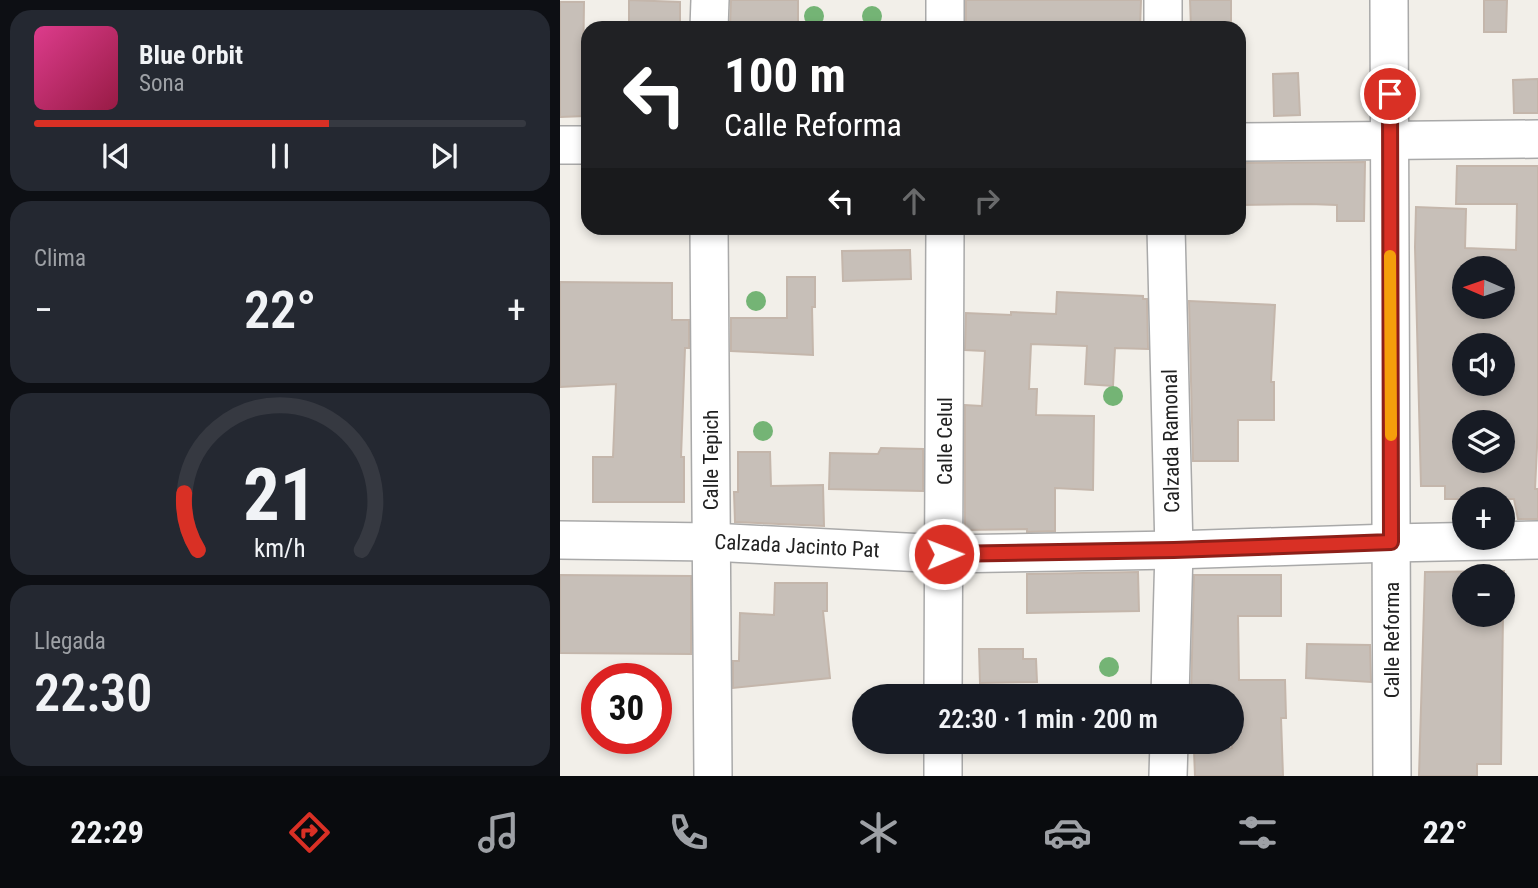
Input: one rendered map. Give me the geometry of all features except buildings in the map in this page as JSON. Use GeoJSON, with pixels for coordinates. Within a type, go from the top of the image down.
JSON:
{"type":"FeatureCollection","features":[{"type":"Feature","properties":{"kind":"street"},"geometry":{"type":"LineString","coordinates":[[709,21],[710,0]]}},
{"type":"Feature","properties":{"kind":"street"},"geometry":{"type":"LineString","coordinates":[[945,0],[945,21]]}},
{"type":"Feature","properties":{"kind":"street"},"geometry":{"type":"LineString","coordinates":[[1163,0],[1163,21]]}},
{"type":"Feature","properties":{"kind":"street","name":"Calle Reforma"},"geometry":{"type":"LineString","coordinates":[[1390,0],[1392,776]]}},
{"type":"Feature","properties":{"kind":"street"},"geometry":{"type":"LineString","coordinates":[[1246,142],[1538,139]]}},
{"type":"Feature","properties":{"kind":"street"},"geometry":{"type":"LineString","coordinates":[[560,145],[581,145]]}},
{"type":"Feature","properties":{"kind":"street","name":"Calle Tepich"},"geometry":{"type":"LineString","coordinates":[[709,235],[713,776]]}},
{"type":"Feature","properties":{"kind":"street","name":"Calle Celul"},"geometry":{"type":"LineString","coordinates":[[943,684],[945,235]]}},
{"type":"Feature","properties":{"kind":"street","name":"Calzada Ramonal"},"geometry":{"type":"LineString","coordinates":[[1166,235],[1174,550],[1170,684]]}},
{"type":"Feature","properties":{"kind":"street","name":"Calzada Jacinto Pat"},"geometry":{"type":"LineString","coordinates":[[560,540],[711,542],[944,554],[1538,540]]}},
{"type":"Feature","properties":{"kind":"street"},"geometry":{"type":"LineString","coordinates":[[943,754],[943,776]]}},
{"type":"Feature","properties":{"kind":"street"},"geometry":{"type":"LineString","coordinates":[[1168,776],[1169,754]]}},
{"type":"Feature","properties":{"kind":"slow traffic"},"geometry":{"type":"LineString","coordinates":[[1390,256],[1391,435]]}},
{"type":"Feature","properties":{"kind":"route"},"geometry":{"type":"LineString","coordinates":[[944,554],[1174,550],[1391,542],[1390,94]]}}]}
